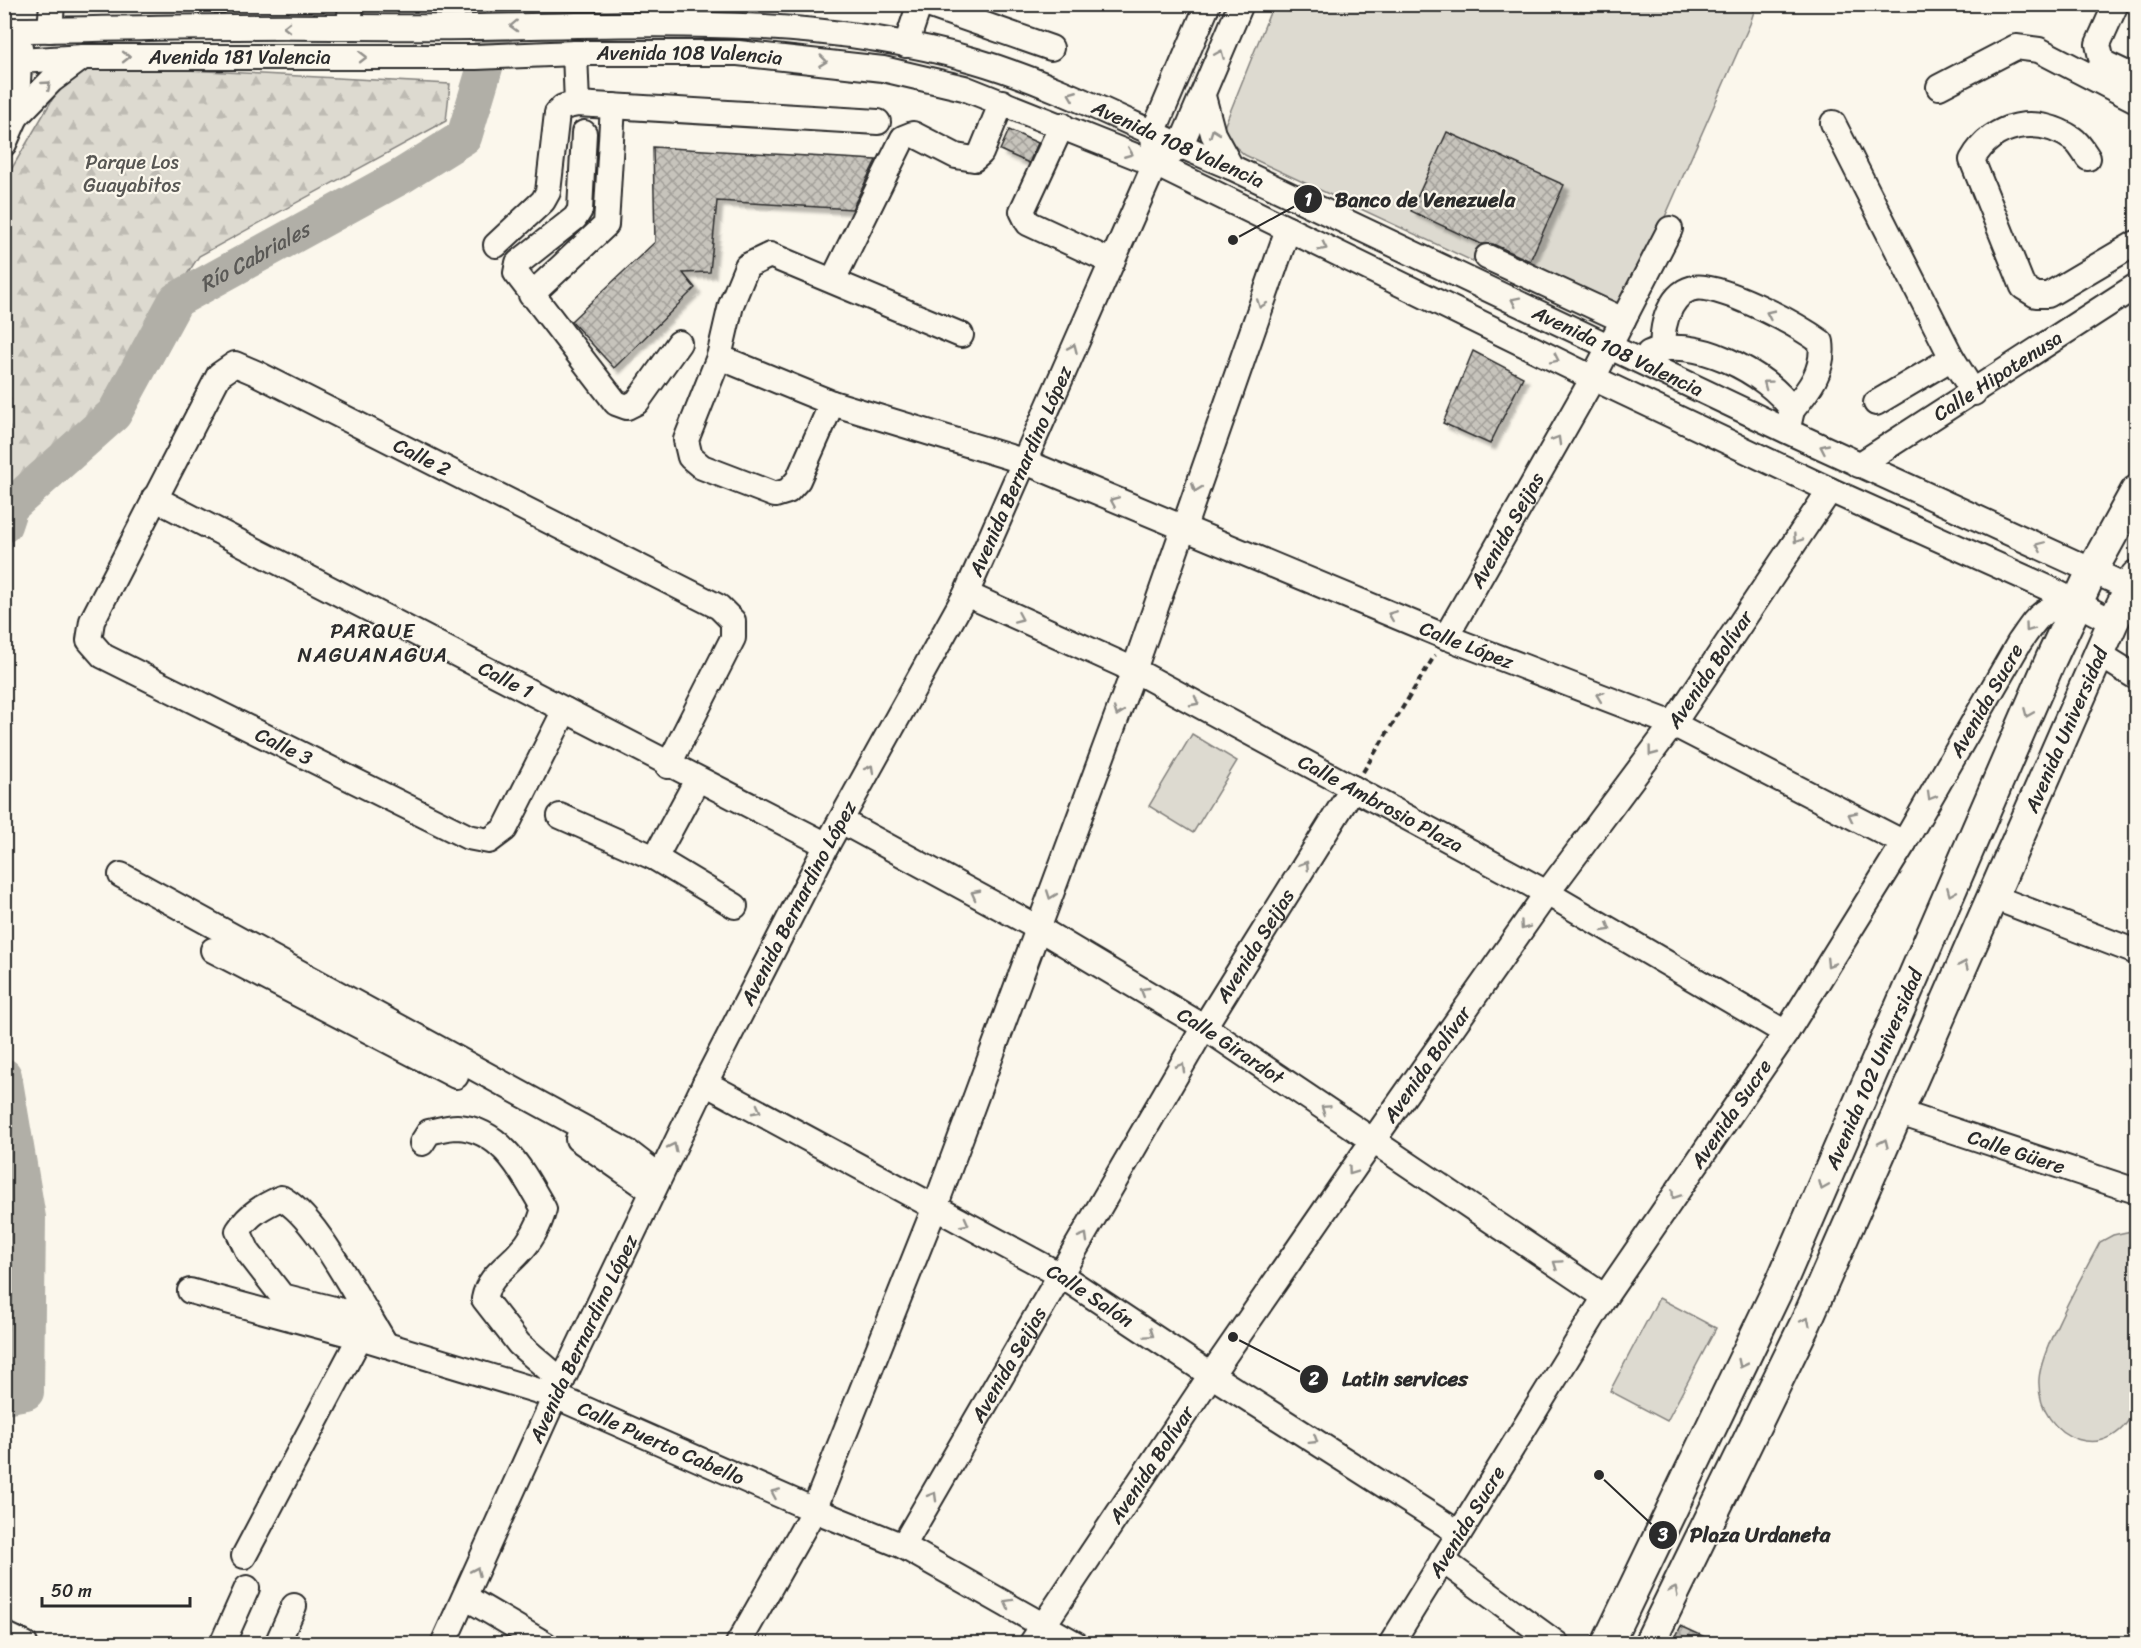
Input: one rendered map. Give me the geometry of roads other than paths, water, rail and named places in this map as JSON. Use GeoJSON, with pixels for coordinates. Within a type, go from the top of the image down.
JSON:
{"type":"FeatureCollection","features":[{"type":"Feature","properties":{"kind":"main road","name":"Avenida 102 Universidad"},"geometry":{"type":"LineString","coordinates":[[1608,1644],[1783,1278],[2078,602],[2093,569],[2136,491]]}},
{"type":"Feature","properties":{"kind":"main road","name":"Avenida Universidad"},"geometry":{"type":"LineString","coordinates":[[2013,851],[2099,654],[2129,597]]}},
{"type":"Feature","properties":{"kind":"main road","name":"Avenida 102 Universidad"},"geometry":{"type":"LineString","coordinates":[[1649,1644],[1806,1322],[2013,851]]}},
{"type":"Feature","properties":{"kind":"street"},"geometry":{"type":"LineString","coordinates":[[50,30],[52,4]]}},
{"type":"Feature","properties":{"kind":"street"},"geometry":{"type":"LineString","coordinates":[[906,45],[917,12],[925,4],[1050,48]]}},
{"type":"Feature","properties":{"kind":"street"},"geometry":{"type":"LineString","coordinates":[[1155,164],[1153,133],[1208,4]]}},
{"type":"Feature","properties":{"kind":"street"},"geometry":{"type":"LineString","coordinates":[[1155,164],[1180,147],[1241,4]]}},
{"type":"Feature","properties":{"kind":"street"},"geometry":{"type":"LineString","coordinates":[[2116,4],[2098,44],[2102,62],[2136,78]]}},
{"type":"Feature","properties":{"kind":"street","name":"Avenida 108 Valencia"},"geometry":{"type":"LineString","coordinates":[[472,27],[556,24],[618,14],[696,14],[737,24],[906,45],[976,61],[1074,95],[1180,147],[1231,167],[1635,360],[1790,421],[1859,465],[2093,569],[2129,597]]}},
{"type":"Feature","properties":{"kind":"street","name":"Avenida 181 Valencia"},"geometry":{"type":"LineString","coordinates":[[12,30],[350,16],[472,27]]}},
{"type":"Feature","properties":{"kind":"street"},"geometry":{"type":"LineString","coordinates":[[12,30],[16,117]]}},
{"type":"Feature","properties":{"kind":"street"},"geometry":{"type":"LineString","coordinates":[[1939,87],[2016,47],[2039,50],[2136,100]]}},
{"type":"Feature","properties":{"kind":"street"},"geometry":{"type":"LineString","coordinates":[[565,53],[577,104]]}},
{"type":"Feature","properties":{"kind":"street","name":"Avenida 108 Valencia"},"geometry":{"type":"LineString","coordinates":[[476,57],[565,53],[738,53],[883,69],[964,88],[1155,164],[1593,378],[1830,490],[2078,602],[2129,597]]}},
{"type":"Feature","properties":{"kind":"street"},"geometry":{"type":"LineString","coordinates":[[4,144],[16,117],[52,80],[82,57]]}},
{"type":"Feature","properties":{"kind":"street","name":"Avenida 181 Valencia"},"geometry":{"type":"LineString","coordinates":[[12,62],[82,57],[476,57]]}},
{"type":"Feature","properties":{"kind":"street"},"geometry":{"type":"LineString","coordinates":[[1203,96],[1213,134],[1231,167]]}},
{"type":"Feature","properties":{"kind":"street"},"geometry":{"type":"LineString","coordinates":[[833,280],[903,138],[913,134],[956,156],[974,159],[981,153],[1002,102]]}},
{"type":"Feature","properties":{"kind":"street"},"geometry":{"type":"LineString","coordinates":[[496,245],[543,201],[548,192],[557,113],[562,107],[577,104],[878,122]]}},
{"type":"Feature","properties":{"kind":"street"},"geometry":{"type":"LineString","coordinates":[[531,295],[606,225],[613,106]]}},
{"type":"Feature","properties":{"kind":"street"},"geometry":{"type":"LineString","coordinates":[[1833,123],[1952,358],[1974,393]]}},
{"type":"Feature","properties":{"kind":"street"},"geometry":{"type":"LineString","coordinates":[[2088,158],[2074,140],[2040,126],[2018,124],[1990,136],[1972,160],[2024,287],[2036,295],[2048,295],[2136,243]]}},
{"type":"Feature","properties":{"kind":"street"},"geometry":{"type":"LineString","coordinates":[[1062,126],[1022,211],[1023,217],[1028,223],[1112,262]]}},
{"type":"Feature","properties":{"kind":"street"},"geometry":{"type":"LineString","coordinates":[[584,133],[580,210],[575,218],[518,264],[516,273],[616,403],[627,407],[637,402],[679,343]]}},
{"type":"Feature","properties":{"kind":"street","name":"Avenida Bernardino López"},"geometry":{"type":"LineString","coordinates":[[443,1644],[559,1389],[705,1083],[826,845],[966,594],[1155,164]]}},
{"type":"Feature","properties":{"kind":"street"},"geometry":{"type":"LineString","coordinates":[[738,1644],[814,1510],[935,1207],[1134,670],[1181,529],[1288,229]]}},
{"type":"Feature","properties":{"kind":"street","name":"Avenida Seijas"},"geometry":{"type":"LineString","coordinates":[[1446,637],[1593,378],[1670,229]]}},
{"type":"Feature","properties":{"kind":"street"},"geometry":{"type":"LineString","coordinates":[[832,403],[798,480],[788,491],[775,495],[702,467],[690,457],[686,440],[718,357],[731,305],[747,266],[770,255],[961,335]]}},
{"type":"Feature","properties":{"kind":"street"},"geometry":{"type":"LineString","coordinates":[[1487,257],[1623,320]]}},
{"type":"Feature","properties":{"kind":"street","name":"Calle Hipotenusa"},"geometry":{"type":"LineString","coordinates":[[1859,465],[1974,393],[2136,286]]}},
{"type":"Feature","properties":{"kind":"street"},"geometry":{"type":"LineString","coordinates":[[1663,346],[1661,334],[1665,315],[1675,301],[1690,289],[1703,287],[1743,301],[1803,329],[1821,342],[1823,355],[1820,369],[1790,421]]}},
{"type":"Feature","properties":{"kind":"street"},"geometry":{"type":"LineString","coordinates":[[1635,360],[1663,346],[1708,354],[1744,367],[1773,388],[1790,421]]}},
{"type":"Feature","properties":{"kind":"street","name":"Calle López"},"geometry":{"type":"LineString","coordinates":[[718,357],[832,403],[1023,461],[1181,529],[1446,637],[1672,724],[1904,843]]}},
{"type":"Feature","properties":{"kind":"street"},"geometry":{"type":"LineString","coordinates":[[1876,403],[1952,358]]}},
{"type":"Feature","properties":{"kind":"street","name":"Calle 2"},"geometry":{"type":"LineString","coordinates":[[154,498],[219,375],[235,364],[719,607],[733,621],[733,638],[668,766]]}},
{"type":"Feature","properties":{"kind":"street","name":"Avenida Bolívar"},"geometry":{"type":"LineString","coordinates":[[1031,1644],[1211,1375],[1372,1142],[1547,893],[1672,724],[1830,490]]}},
{"type":"Feature","properties":{"kind":"street","name":"Calle 3"},"geometry":{"type":"LineString","coordinates":[[154,498],[92,621],[89,640],[103,656],[468,837],[489,841],[505,829],[565,710]]}},
{"type":"Feature","properties":{"kind":"street","name":"Calle 1"},"geometry":{"type":"LineString","coordinates":[[154,498],[565,710],[668,766],[826,845]]}},
{"type":"Feature","properties":{"kind":"street","name":"Calle Ambrosio Plaza"},"geometry":{"type":"LineString","coordinates":[[966,594],[1134,670],[1547,893],[1786,1033]]}},
{"type":"Feature","properties":{"kind":"street","name":"Avenida Sucre"},"geometry":{"type":"LineString","coordinates":[[1392,1644],[1605,1297],[1786,1033],[1904,843],[2019,643],[2039,615],[2051,606],[2078,602]]}},
{"type":"Feature","properties":{"kind":"street"},"geometry":{"type":"LineString","coordinates":[[2099,654],[2136,677]]}},
{"type":"Feature","properties":{"kind":"street"},"geometry":{"type":"LineString","coordinates":[[656,858],[697,780]]}},
{"type":"Feature","properties":{"kind":"street","name":"Avenida Seijas"},"geometry":{"type":"LineString","coordinates":[[903,1546],[1062,1275],[1204,1026],[1353,788]]}},
{"type":"Feature","properties":{"kind":"street"},"geometry":{"type":"LineString","coordinates":[[560,816],[656,858],[735,906]]}},
{"type":"Feature","properties":{"kind":"street","name":"Calle Girardot"},"geometry":{"type":"LineString","coordinates":[[841,821],[1038,928],[1204,1026],[1372,1142],[1605,1297]]}},
{"type":"Feature","properties":{"kind":"street"},"geometry":{"type":"LineString","coordinates":[[121,875],[628,1152],[656,1183]]}},
{"type":"Feature","properties":{"kind":"street"},"geometry":{"type":"LineString","coordinates":[[1993,897],[2136,952]]}},
{"type":"Feature","properties":{"kind":"street"},"geometry":{"type":"LineString","coordinates":[[213,950],[656,1183]]}},
{"type":"Feature","properties":{"kind":"street","name":"Calle Salón"},"geometry":{"type":"LineString","coordinates":[[705,1083],[1062,1275],[1211,1375],[1459,1533]]}},
{"type":"Feature","properties":{"kind":"street","name":"Calle Güere"},"geometry":{"type":"LineString","coordinates":[[1898,1112],[2136,1191]]}},
{"type":"Feature","properties":{"kind":"street"},"geometry":{"type":"LineString","coordinates":[[422,1143],[429,1132],[457,1127],[479,1132],[502,1146],[524,1173],[544,1209],[538,1228],[519,1253],[486,1286],[484,1299],[519,1344],[559,1389]]}},
{"type":"Feature","properties":{"kind":"street"},"geometry":{"type":"LineString","coordinates":[[281,1198],[296,1206],[365,1328],[282,1296],[248,1252],[238,1231],[245,1220],[263,1205],[281,1198]]}},
{"type":"Feature","properties":{"kind":"street","name":"Calle Puerto Cabello"},"geometry":{"type":"LineString","coordinates":[[190,1291],[365,1328],[386,1345],[559,1389],[814,1510],[903,1546],[1045,1624],[1076,1644]]}},
{"type":"Feature","properties":{"kind":"street"},"geometry":{"type":"LineString","coordinates":[[244,1556],[365,1328]]}},
{"type":"Feature","properties":{"kind":"street"},"geometry":{"type":"LineString","coordinates":[[1442,1560],[1557,1644]]}},
{"type":"Feature","properties":{"kind":"street"},"geometry":{"type":"LineString","coordinates":[[222,1644],[247,1588]]}},
{"type":"Feature","properties":{"kind":"street"},"geometry":{"type":"LineString","coordinates":[[465,1596],[545,1644]]}},
{"type":"Feature","properties":{"kind":"street"},"geometry":{"type":"LineString","coordinates":[[277,1644],[294,1606]]}},
{"type":"Feature","properties":{"kind":"street"},"geometry":{"type":"LineString","coordinates":[[4,1634],[25,1644]]}},
{"type":"Feature","properties":{"kind":"waterway","name":"Río Cabriales"},"geometry":{"type":"LineString","coordinates":[[4,525],[10,507],[114,414],[176,300],[400,177],[464,137],[504,4]]}},
{"type":"Feature","properties":{"kind":"waterway","name":"Río Cabriales"},"geometry":{"type":"LineString","coordinates":[[4,1076],[28,1218],[26,1392],[4,1396]]}},
{"type":"Feature","properties":{"kind":"place","name":"Banco de Venezuela"},"geometry":{"type":"Point","coordinates":[1233,240]}},
{"type":"Feature","properties":{"kind":"place","name":"Latin services"},"geometry":{"type":"Point","coordinates":[1233,1337]}},
{"type":"Feature","properties":{"kind":"place","name":"Plaza Urdaneta"},"geometry":{"type":"Point","coordinates":[1599,1475]}},
{"type":"Feature","properties":{"kind":"district","name":"PARQUE NAGUANAGUA"},"geometry":{"type":"Point","coordinates":[373,643]}},
{"type":"Feature","properties":{"kind":"park label","name":"Parque Los Guayabitos"},"geometry":{"type":"Point","coordinates":[132,174]}}]}
